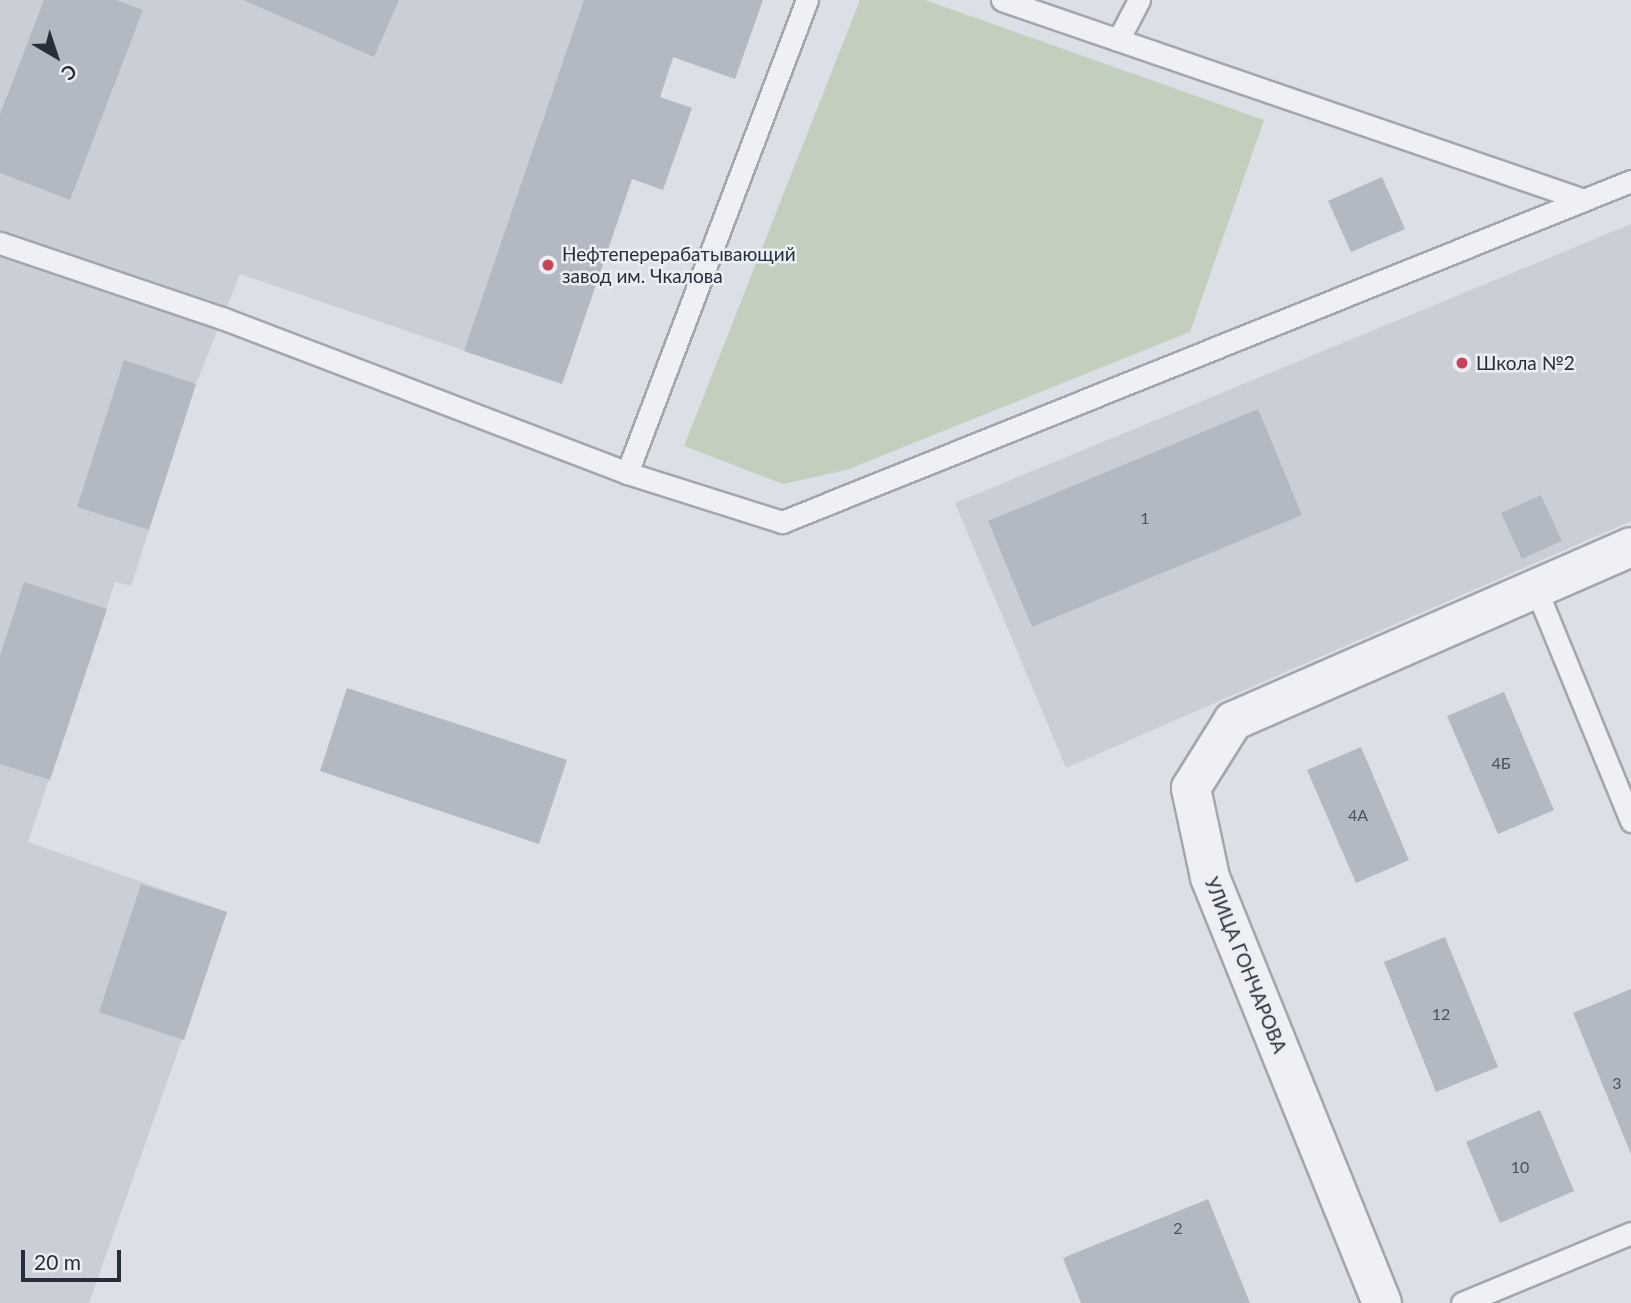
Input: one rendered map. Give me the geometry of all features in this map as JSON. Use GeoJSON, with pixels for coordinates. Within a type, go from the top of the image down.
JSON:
{"type":"FeatureCollection","features":[{"type":"Feature","properties":{"kind":"street","name":"УЛИЦА ГОНЧАРОВА"},"geometry":{"type":"LineString","coordinates":[[1382,1303],[1210,877],[1191,788],[1233,721],[1631,547]]}},
{"type":"Feature","properties":{"kind":"lane"},"geometry":{"type":"LineString","coordinates":[[627,473],[807,0]]}},
{"type":"Feature","properties":{"kind":"lane"},"geometry":{"type":"LineString","coordinates":[[1002,0],[1584,200]]}},
{"type":"Feature","properties":{"kind":"lane"},"geometry":{"type":"LineString","coordinates":[[1118,40],[1139,0]]}},
{"type":"Feature","properties":{"kind":"lane"},"geometry":{"type":"LineString","coordinates":[[0,243],[222,318],[627,473],[782,522],[1631,181]]}},
{"type":"Feature","properties":{"kind":"lane"},"geometry":{"type":"LineString","coordinates":[[1536,589],[1631,821]]}},
{"type":"Feature","properties":{"kind":"lane"},"geometry":{"type":"LineString","coordinates":[[1462,1303],[1631,1233]]}},
{"type":"Feature","properties":{"kind":"shaded area"},"geometry":{"type":"Polygon","coordinates":[[[0,0],[693,0],[562,384],[240,274],[196,384],[131,586],[115,582],[28,842],[227,912],[89,1303],[0,1303],[0,0]]]}},
{"type":"Feature","properties":{"kind":"shaded area","name":"Школа №2"},"geometry":{"type":"Polygon","coordinates":[[[1631,224],[1631,521],[1066,768],[955,503],[1631,224]]]}},
{"type":"Feature","properties":{"kind":"green space"},"geometry":{"type":"Polygon","coordinates":[[[860,0],[925,0],[1264,120],[1190,332],[846,470],[783,484],[684,446],[860,0]]]}},
{"type":"Feature","properties":{"kind":"building"},"geometry":{"type":"Polygon","coordinates":[[[44,0],[116,0],[143,10],[70,200],[0,173],[0,114],[44,0]]]}},
{"type":"Feature","properties":{"kind":"building"},"geometry":{"type":"Polygon","coordinates":[[[243,0],[399,0],[374,57],[243,0]]]}},
{"type":"Feature","properties":{"kind":"building","name":"Нефтеперерабатывающий завод им. Чкалова"},"geometry":{"type":"Polygon","coordinates":[[[584,0],[763,0],[735,79],[673,57],[660,97],[692,108],[663,190],[632,179],[562,384],[464,351],[584,0]]]}},
{"type":"Feature","properties":{"kind":"building"},"geometry":{"type":"Polygon","coordinates":[[[1382,177],[1405,229],[1351,252],[1328,201],[1382,177]]]}},
{"type":"Feature","properties":{"kind":"building"},"geometry":{"type":"Polygon","coordinates":[[[124,360],[196,384],[149,530],[77,507],[124,360]]]}},
{"type":"Feature","properties":{"kind":"building"},"geometry":{"type":"Polygon","coordinates":[[[1258,409],[1302,515],[1032,627],[988,521],[1258,409]]]}},
{"type":"Feature","properties":{"kind":"building"},"geometry":{"type":"Polygon","coordinates":[[[1541,495],[1562,541],[1522,559],[1501,513],[1541,495]]]}},
{"type":"Feature","properties":{"kind":"building"},"geometry":{"type":"Polygon","coordinates":[[[24,582],[107,609],[50,780],[0,764],[0,656],[24,582]]]}},
{"type":"Feature","properties":{"kind":"building"},"geometry":{"type":"Polygon","coordinates":[[[347,688],[567,760],[539,844],[320,771],[347,688]]]}},
{"type":"Feature","properties":{"kind":"building"},"geometry":{"type":"Polygon","coordinates":[[[1504,692],[1554,810],[1498,834],[1447,716],[1504,692]]]}},
{"type":"Feature","properties":{"kind":"building"},"geometry":{"type":"Polygon","coordinates":[[[1361,747],[1409,860],[1356,883],[1307,770],[1361,747]]]}},
{"type":"Feature","properties":{"kind":"building"},"geometry":{"type":"Polygon","coordinates":[[[141,884],[227,912],[184,1040],[99,1012],[141,884]]]}},
{"type":"Feature","properties":{"kind":"building"},"geometry":{"type":"Polygon","coordinates":[[[1445,937],[1498,1067],[1436,1092],[1384,962],[1445,937]]]}},
{"type":"Feature","properties":{"kind":"building"},"geometry":{"type":"Polygon","coordinates":[[[1631,989],[1631,1154],[1573,1013],[1631,989]]]}},
{"type":"Feature","properties":{"kind":"building"},"geometry":{"type":"Polygon","coordinates":[[[1540,1110],[1574,1191],[1500,1223],[1466,1142],[1540,1110]]]}},
{"type":"Feature","properties":{"kind":"building"},"geometry":{"type":"Polygon","coordinates":[[[1208,1199],[1250,1303],[1081,1303],[1063,1258],[1208,1199]]]}},
{"type":"Feature","properties":{"kind":"place","name":"Нефтеперерабатывающий завод им. Чкалова"},"geometry":{"type":"Point","coordinates":[548,265]}},
{"type":"Feature","properties":{"kind":"place","name":"Школа №2"},"geometry":{"type":"Point","coordinates":[1462,363]}}]}
